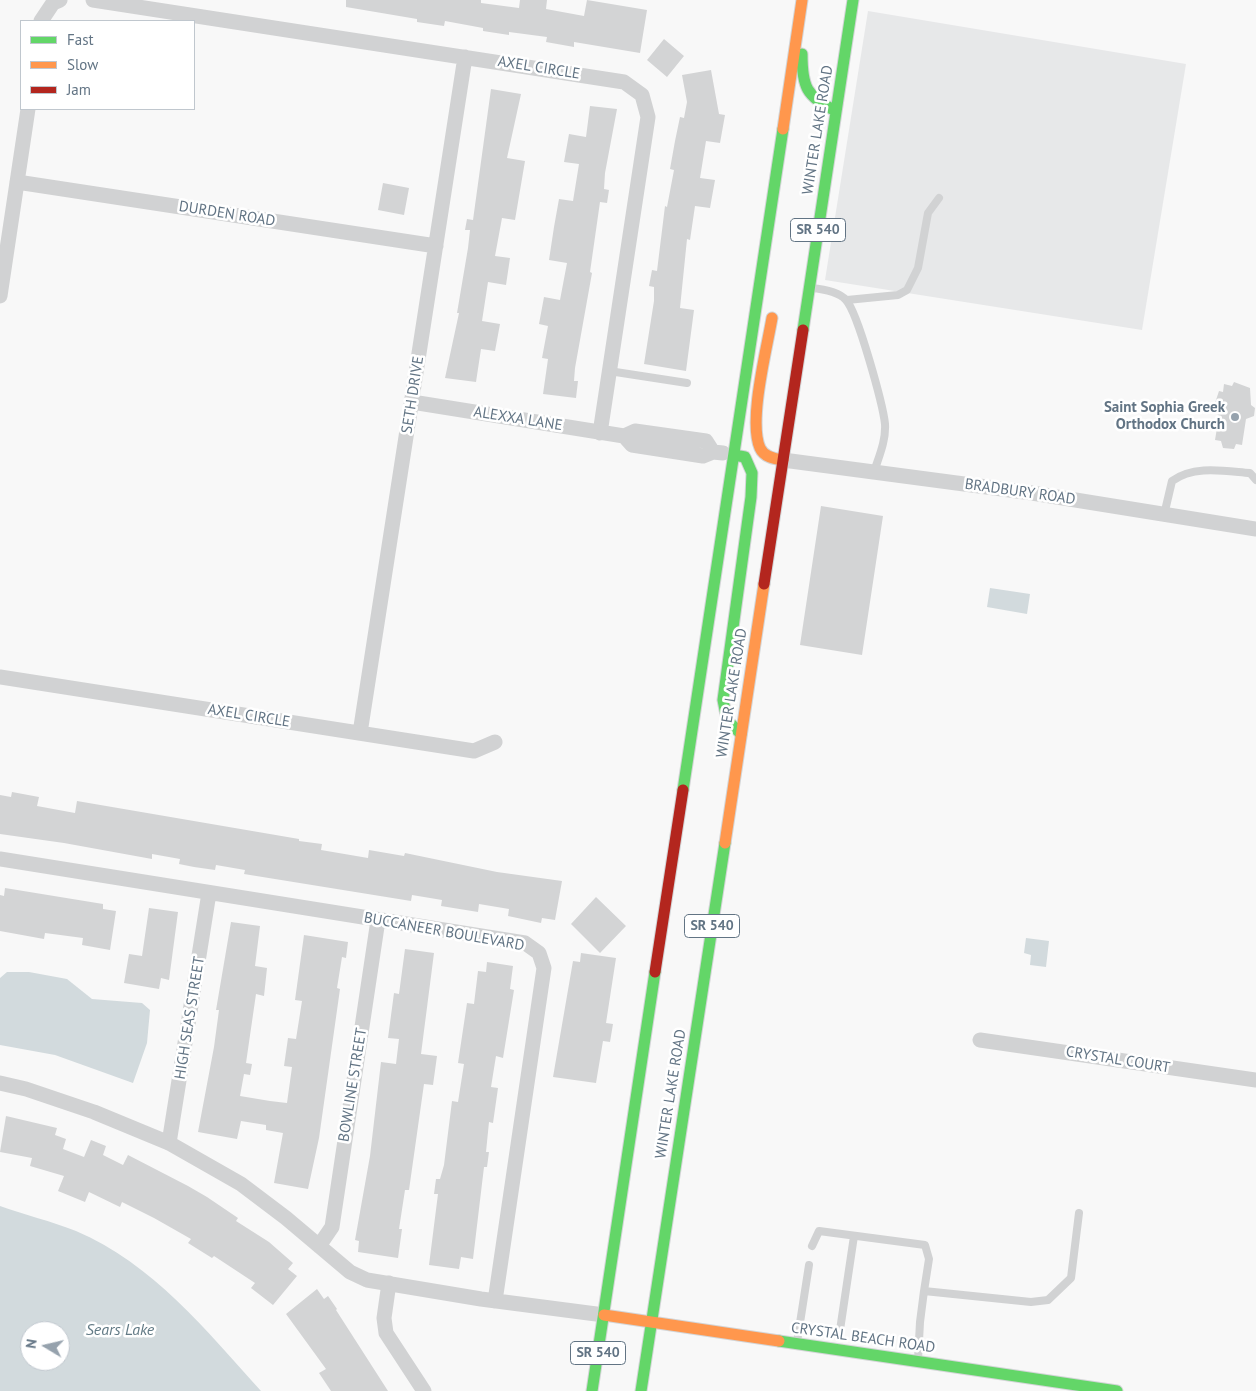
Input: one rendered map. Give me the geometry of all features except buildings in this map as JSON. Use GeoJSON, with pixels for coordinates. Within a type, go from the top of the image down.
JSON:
{"type":"FeatureCollection","features":[{"type":"Feature","properties":{"kind":"main road","name":"SR 540"},"geometry":{"type":"LineString","coordinates":[[592,1391],[802,0]]}},
{"type":"Feature","properties":{"kind":"main road"},"geometry":{"type":"LineString","coordinates":[[806,0],[802,78],[816,102],[836,111]]}},
{"type":"Feature","properties":{"kind":"main road","name":"WINTER LAKE ROAD"},"geometry":{"type":"LineString","coordinates":[[641,1391],[853,0]]}},
{"type":"Feature","properties":{"kind":"main road"},"geometry":{"type":"LineString","coordinates":[[765,244],[775,271]]}},
{"type":"Feature","properties":{"kind":"main road"},"geometry":{"type":"LineString","coordinates":[[773,307],[756,426],[760,447],[765,454],[783,460]]}},
{"type":"Feature","properties":{"kind":"main road"},"geometry":{"type":"LineString","coordinates":[[734,455],[745,457],[752,474],[750,507],[723,700],[724,715],[730,727],[741,734]]}},
{"type":"Feature","properties":{"kind":"main road","name":"CRYSTAL BEACH ROAD"},"geometry":{"type":"LineString","coordinates":[[604,1315],[1117,1391]]}},
{"type":"Feature","properties":{"kind":"street"},"geometry":{"type":"LineString","coordinates":[[42,20],[52,3],[60,0]]}},
{"type":"Feature","properties":{"kind":"street","name":"AXEL CIRCLE"},"geometry":{"type":"LineString","coordinates":[[93,0],[624,82],[642,95],[648,117],[600,433]]}},
{"type":"Feature","properties":{"kind":"street","name":"SETH DRIVE"},"geometry":{"type":"LineString","coordinates":[[360,733],[465,57]]}},
{"type":"Feature","properties":{"kind":"street"},"geometry":{"type":"LineString","coordinates":[[0,296],[28,110]]}},
{"type":"Feature","properties":{"kind":"street","name":"DURDEN ROAD"},"geometry":{"type":"LineString","coordinates":[[17,182],[436,246]]}},
{"type":"Feature","properties":{"kind":"street","name":"ALEXXA LANE"},"geometry":{"type":"LineString","coordinates":[[412,402],[600,433],[624,436],[635,430],[706,441],[713,452],[734,455]]}},
{"type":"Feature","properties":{"kind":"street","name":"BRADBURY ROAD"},"geometry":{"type":"LineString","coordinates":[[783,460],[1032,493],[1256,529]]}},
{"type":"Feature","properties":{"kind":"street","name":"AXEL CIRCLE"},"geometry":{"type":"LineString","coordinates":[[0,677],[474,751],[496,742]]}},
{"type":"Feature","properties":{"kind":"street","name":"BUCCANEER BOULEVARD"},"geometry":{"type":"LineString","coordinates":[[0,859],[525,943],[538,953],[544,968],[495,1300]]}},
{"type":"Feature","properties":{"kind":"street","name":"HIGH SEAS STREET"},"geometry":{"type":"LineString","coordinates":[[169,1143],[209,893]]}},
{"type":"Feature","properties":{"kind":"street","name":"BOWLINE STREET"},"geometry":{"type":"LineString","coordinates":[[319,1246],[332,1227],[378,920]]}},
{"type":"Feature","properties":{"kind":"street","name":"CRYSTAL COURT"},"geometry":{"type":"LineString","coordinates":[[980,1040],[1256,1080]]}},
{"type":"Feature","properties":{"kind":"street"},"geometry":{"type":"LineString","coordinates":[[0,1083],[26,1089],[94,1112],[169,1143],[241,1184],[286,1218],[350,1272],[367,1280],[604,1315]]}},
{"type":"Feature","properties":{"kind":"street"},"geometry":{"type":"LineString","coordinates":[[389,1283],[384,1318],[386,1333],[424,1391]]}},
{"type":"Feature","properties":{"kind":"lane"},"geometry":{"type":"LineString","coordinates":[[847,300],[898,295],[907,290],[918,268],[928,213],[939,198]]}},
{"type":"Feature","properties":{"kind":"lane"},"geometry":{"type":"LineString","coordinates":[[808,287],[838,293],[847,300],[853,312],[874,376],[885,424],[883,445],[874,472]]}},
{"type":"Feature","properties":{"kind":"lane"},"geometry":{"type":"LineString","coordinates":[[609,371],[687,383]]}},
{"type":"Feature","properties":{"kind":"lane"},"geometry":{"type":"LineString","coordinates":[[1164,515],[1172,481],[1182,474],[1205,470],[1250,473],[1256,480]]}},
{"type":"Feature","properties":{"kind":"lane"},"geometry":{"type":"LineString","coordinates":[[924,1291],[1031,1302],[1048,1300],[1071,1278],[1079,1213]]}},
{"type":"Feature","properties":{"kind":"lane"},"geometry":{"type":"LineString","coordinates":[[812,1246],[819,1232],[925,1245],[929,1258],[920,1322],[917,1362]]}},
{"type":"Feature","properties":{"kind":"lane"},"geometry":{"type":"LineString","coordinates":[[840,1330],[854,1236]]}},
{"type":"Feature","properties":{"kind":"lane"},"geometry":{"type":"LineString","coordinates":[[797,1344],[808,1265]]}},
{"type":"Feature","properties":{"kind":"shaded area"},"geometry":{"type":"Polygon","coordinates":[[[868,11],[1186,64],[1142,330],[825,280],[868,11]]]}},
{"type":"Feature","properties":{"kind":"water"},"geometry":{"type":"Polygon","coordinates":[[[990,588],[1030,594],[1027,614],[987,607],[990,588]]]}},
{"type":"Feature","properties":{"kind":"water"},"geometry":{"type":"Polygon","coordinates":[[[1026,938],[1049,941],[1046,967],[1030,965],[1031,955],[1024,953],[1026,938]]]}},
{"type":"Feature","properties":{"kind":"water"},"geometry":{"type":"Polygon","coordinates":[[[7,972],[29,972],[67,979],[92,999],[142,1003],[150,1010],[147,1043],[133,1083],[55,1055],[0,1045],[0,978],[7,972]]]}},
{"type":"Feature","properties":{"kind":"water","name":"Sears Lake"},"geometry":{"type":"Polygon","coordinates":[[[0,1206],[76,1231],[130,1261],[177,1300],[261,1391],[0,1391],[0,1206]]]}},
{"type":"Feature","properties":{"kind":"traffic: fast"},"geometry":{"type":"LineString","coordinates":[[803,330],[853,0]]}},
{"type":"Feature","properties":{"kind":"traffic: fast"},"geometry":{"type":"LineString","coordinates":[[802,54],[803,74],[808,89],[818,101],[836,111]]}},
{"type":"Feature","properties":{"kind":"traffic: fast"},"geometry":{"type":"LineString","coordinates":[[683,790],[783,129]]}},
{"type":"Feature","properties":{"kind":"traffic: fast"},"geometry":{"type":"LineString","coordinates":[[734,455],[745,457],[752,473],[751,497],[723,700],[727,720],[741,734]]}},
{"type":"Feature","properties":{"kind":"traffic: fast"},"geometry":{"type":"LineString","coordinates":[[641,1391],[725,843]]}},
{"type":"Feature","properties":{"kind":"traffic: fast"},"geometry":{"type":"LineString","coordinates":[[592,1391],[655,972]]}},
{"type":"Feature","properties":{"kind":"traffic: fast"},"geometry":{"type":"LineString","coordinates":[[779,1341],[1117,1391]]}},
{"type":"Feature","properties":{"kind":"traffic: slow"},"geometry":{"type":"LineString","coordinates":[[783,129],[802,0]]}},
{"type":"Feature","properties":{"kind":"traffic: slow"},"geometry":{"type":"LineString","coordinates":[[772,318],[757,403],[757,436],[760,448],[764,454],[783,460]]}},
{"type":"Feature","properties":{"kind":"traffic: slow"},"geometry":{"type":"LineString","coordinates":[[725,843],[764,584]]}},
{"type":"Feature","properties":{"kind":"traffic: slow"},"geometry":{"type":"LineString","coordinates":[[604,1315],[779,1341]]}},
{"type":"Feature","properties":{"kind":"traffic: jam"},"geometry":{"type":"LineString","coordinates":[[764,584],[803,330]]}},
{"type":"Feature","properties":{"kind":"traffic: jam"},"geometry":{"type":"LineString","coordinates":[[655,972],[683,790]]}},
{"type":"Feature","properties":{"kind":"place","name":"Saint Sophia Greek Orthodox Church"},"geometry":{"type":"Point","coordinates":[1235,417]}}]}
